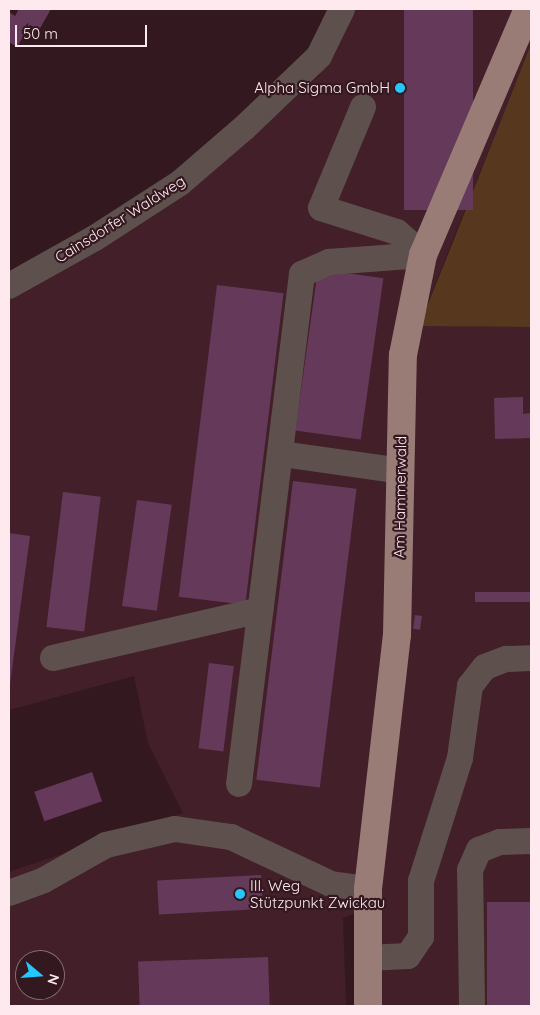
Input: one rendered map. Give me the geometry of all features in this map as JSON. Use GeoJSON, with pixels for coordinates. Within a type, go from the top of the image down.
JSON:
{"type":"FeatureCollection","features":[{"type":"Feature","properties":{"kind":"main road","name":"Am Hammerwald"},"geometry":{"type":"LineString","coordinates":[[368,1006],[368,889],[397,635],[403,355],[423,255],[528,9]]}},
{"type":"Feature","properties":{"kind":"street","name":"Cainsdorfer Waldweg"},"geometry":{"type":"LineString","coordinates":[[9,286],[96,238],[180,183],[244,128],[319,56],[342,9]]}},
{"type":"Feature","properties":{"kind":"street"},"geometry":{"type":"LineString","coordinates":[[363,107],[321,208],[397,232],[423,255]]}},
{"type":"Feature","properties":{"kind":"street"},"geometry":{"type":"LineString","coordinates":[[239,784],[282,454],[302,274],[330,262],[423,255]]}},
{"type":"Feature","properties":{"kind":"street"},"geometry":{"type":"LineString","coordinates":[[282,454],[401,471]]}},
{"type":"Feature","properties":{"kind":"street"},"geometry":{"type":"LineString","coordinates":[[53,658],[261,610]]}},
{"type":"Feature","properties":{"kind":"street"},"geometry":{"type":"LineString","coordinates":[[368,958],[408,956],[421,937],[421,881],[460,758],[470,686],[485,667],[506,659],[531,658]]}},
{"type":"Feature","properties":{"kind":"street"},"geometry":{"type":"LineString","coordinates":[[9,893],[44,880],[106,845],[175,829],[231,837],[331,884],[368,889]]}},
{"type":"Feature","properties":{"kind":"street"},"geometry":{"type":"LineString","coordinates":[[472,1006],[470,870],[479,850],[500,842],[531,842]]}},
{"type":"Feature","properties":{"kind":"shaded area"},"geometry":{"type":"Polygon","coordinates":[[[353,9],[531,9],[531,44],[419,325],[531,327],[531,1006],[381,1006],[382,903],[343,918],[346,1006],[9,1006],[9,872],[183,813],[148,743],[134,676],[9,710],[9,298],[172,202],[318,77],[353,9]]]}},
{"type":"Feature","properties":{"kind":"shaded area"},"geometry":{"type":"Polygon","coordinates":[[[531,44],[531,327],[419,326],[453,242],[531,44]]]}},
{"type":"Feature","properties":{"kind":"building"},"geometry":{"type":"Polygon","coordinates":[[[19,9],[51,9],[39,30],[30,25],[17,47],[9,42],[9,12],[15,16],[19,9]]]}},
{"type":"Feature","properties":{"kind":"building"},"geometry":{"type":"Polygon","coordinates":[[[404,9],[473,9],[473,210],[404,210],[404,9]]]}},
{"type":"Feature","properties":{"kind":"building"},"geometry":{"type":"Polygon","coordinates":[[[318,269],[383,278],[361,440],[295,430],[318,269]]]}},
{"type":"Feature","properties":{"kind":"building"},"geometry":{"type":"Polygon","coordinates":[[[217,285],[284,293],[245,605],[179,597],[217,285]]]}},
{"type":"Feature","properties":{"kind":"building"},"geometry":{"type":"Polygon","coordinates":[[[523,397],[523,414],[531,413],[531,438],[495,439],[494,398],[523,397]]]}},
{"type":"Feature","properties":{"kind":"building"},"geometry":{"type":"Polygon","coordinates":[[[293,481],[357,489],[320,788],[256,780],[293,481]]]}},
{"type":"Feature","properties":{"kind":"building"},"geometry":{"type":"Polygon","coordinates":[[[63,492],[101,497],[84,632],[46,627],[63,492]]]}},
{"type":"Feature","properties":{"kind":"building"},"geometry":{"type":"Polygon","coordinates":[[[137,500],[172,505],[157,611],[122,606],[137,500]]]}},
{"type":"Feature","properties":{"kind":"building"},"geometry":{"type":"Polygon","coordinates":[[[9,533],[30,536],[10,684],[9,684],[9,533]]]}},
{"type":"Feature","properties":{"kind":"building"},"geometry":{"type":"Polygon","coordinates":[[[475,592],[531,592],[531,602],[475,602],[475,592]]]}},
{"type":"Feature","properties":{"kind":"building"},"geometry":{"type":"Polygon","coordinates":[[[415,615],[422,616],[420,630],[413,629],[415,615]]]}},
{"type":"Feature","properties":{"kind":"building"},"geometry":{"type":"Polygon","coordinates":[[[209,663],[234,666],[223,751],[199,748],[209,663]]]}},
{"type":"Feature","properties":{"kind":"building"},"geometry":{"type":"Polygon","coordinates":[[[92,772],[102,801],[44,821],[34,792],[92,772]]]}},
{"type":"Feature","properties":{"kind":"building"},"geometry":{"type":"Polygon","coordinates":[[[261,875],[263,909],[159,914],[157,880],[261,875]]]}},
{"type":"Feature","properties":{"kind":"building"},"geometry":{"type":"Polygon","coordinates":[[[487,902],[531,902],[531,1006],[487,1006],[487,902]]]}},
{"type":"Feature","properties":{"kind":"building"},"geometry":{"type":"Polygon","coordinates":[[[268,957],[270,1006],[140,1006],[138,962],[268,957]]]}},
{"type":"Feature","properties":{"kind":"place","name":"Alpha Sigma GmbH"},"geometry":{"type":"Point","coordinates":[400,88]}},
{"type":"Feature","properties":{"kind":"place","name":"III. Weg Stützpunkt Zwickau"},"geometry":{"type":"Point","coordinates":[240,894]}}]}
